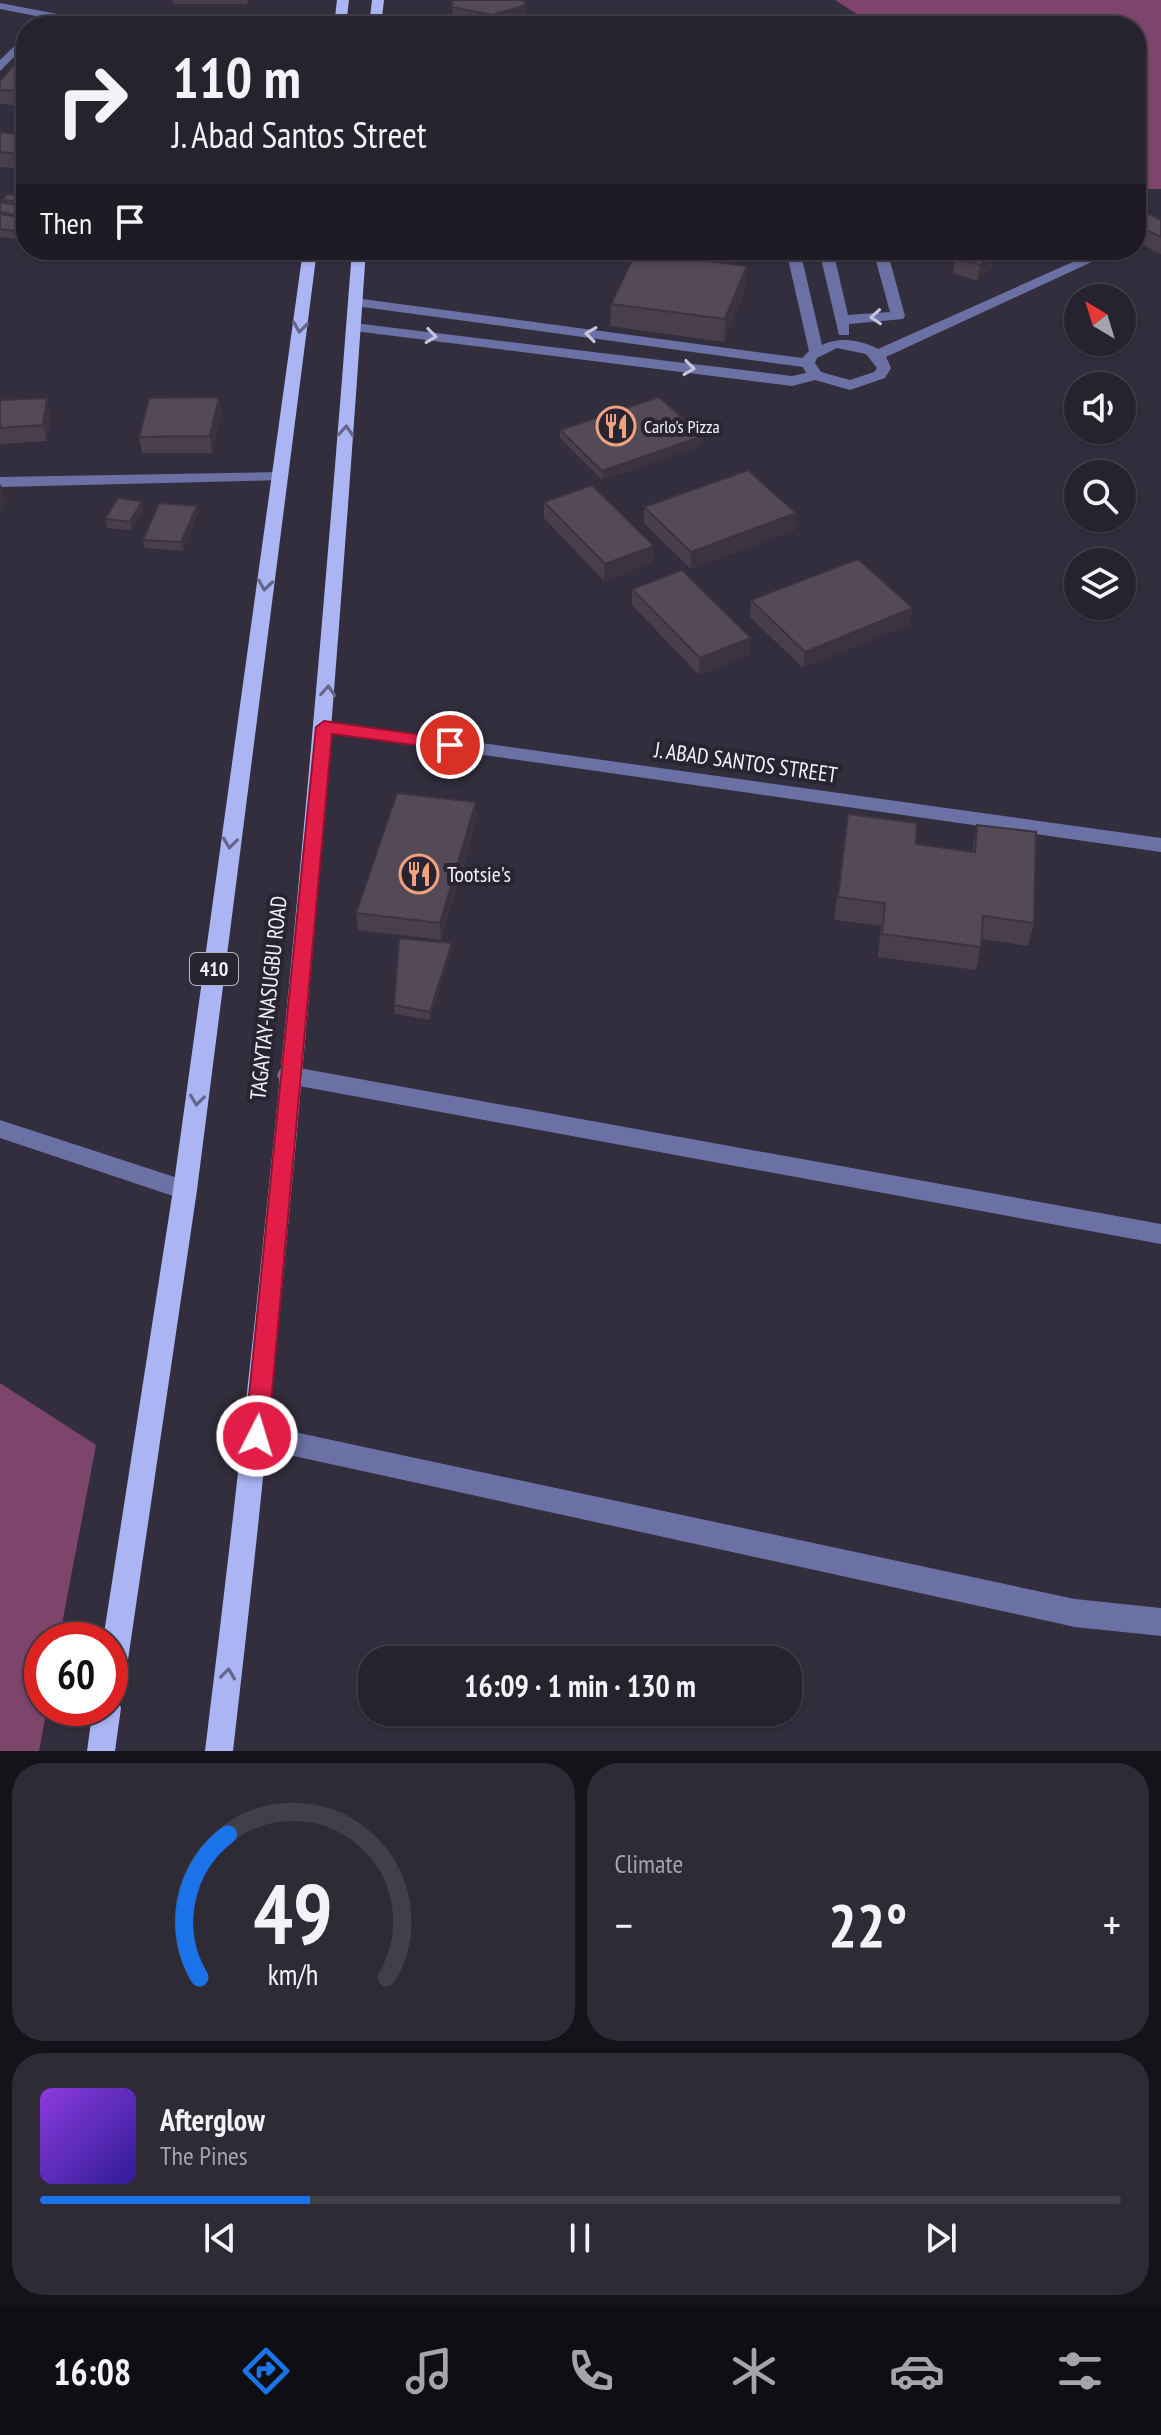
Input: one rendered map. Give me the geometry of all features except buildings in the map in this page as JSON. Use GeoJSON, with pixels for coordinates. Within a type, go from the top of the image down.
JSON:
{"type":"FeatureCollection","features":[{"type":"Feature","properties":{"kind":"main road","name":"410"},"geometry":{"type":"LineString","coordinates":[[120,1622],[185,1190],[309,260]]}},
{"type":"Feature","properties":{"kind":"main road","name":"TAGAYTAY-NASUGBU ROAD"},"geometry":{"type":"LineString","coordinates":[[219,1751],[257,1436],[288,1075],[324,727],[358,260]]}},
{"type":"Feature","properties":{"kind":"main road"},"geometry":{"type":"LineString","coordinates":[[101,1751],[104,1726]]}},
{"type":"Feature","properties":{"kind":"street"},"geometry":{"type":"LineString","coordinates":[[0,6],[25,16]]}},
{"type":"Feature","properties":{"kind":"street"},"geometry":{"type":"LineString","coordinates":[[0,67],[16,49]]}},
{"type":"Feature","properties":{"kind":"street"},"geometry":{"type":"LineString","coordinates":[[795,260],[813,363]]}},
{"type":"Feature","properties":{"kind":"street"},"geometry":{"type":"LineString","coordinates":[[828,260],[847,344]]}},
{"type":"Feature","properties":{"kind":"street"},"geometry":{"type":"LineString","coordinates":[[841,320],[898,316],[883,260]]}},
{"type":"Feature","properties":{"kind":"street"},"geometry":{"type":"LineString","coordinates":[[877,355],[1089,260]]}},
{"type":"Feature","properties":{"kind":"street"},"geometry":{"type":"LineString","coordinates":[[354,327],[792,381],[813,363],[847,344],[877,355],[884,368],[872,380],[862,384],[836,384],[813,363],[355,302]]}},
{"type":"Feature","properties":{"kind":"street"},"geometry":{"type":"LineString","coordinates":[[0,482],[280,477]]}},
{"type":"Feature","properties":{"kind":"street","name":"J. ABAD SANTOS STREET"},"geometry":{"type":"LineString","coordinates":[[324,727],[1161,845]]}},
{"type":"Feature","properties":{"kind":"street"},"geometry":{"type":"LineString","coordinates":[[288,1075],[1161,1234]]}},
{"type":"Feature","properties":{"kind":"street"},"geometry":{"type":"LineString","coordinates":[[0,1129],[185,1190]]}},
{"type":"Feature","properties":{"kind":"street"},"geometry":{"type":"LineString","coordinates":[[257,1436],[1075,1613],[1161,1622]]}},
{"type":"Feature","properties":{"kind":"shaded area"},"geometry":{"type":"Polygon","coordinates":[[[835,0],[1161,0],[1161,189],[1146,189],[1146,16],[860,16],[835,0]]]}},
{"type":"Feature","properties":{"kind":"shaded area"},"geometry":{"type":"Polygon","coordinates":[[[0,1383],[96,1445],[62,1622],[24,1622],[24,1726],[44,1726],[39,1751],[0,1751],[0,1383]]]}},
{"type":"Feature","properties":{"kind":"place","name":"Carlo's Pizza"},"geometry":{"type":"Point","coordinates":[616,426]}},
{"type":"Feature","properties":{"kind":"place","name":"Tootsie's"},"geometry":{"type":"Point","coordinates":[419,874]}},
{"type":"Feature","properties":{"kind":"route"},"geometry":{"type":"LineString","coordinates":[[257,1436],[288,1075],[324,727],[450,745]]}}]}
